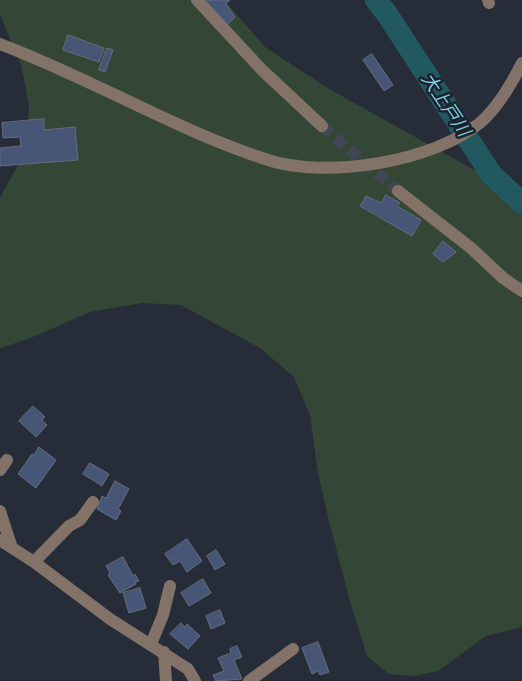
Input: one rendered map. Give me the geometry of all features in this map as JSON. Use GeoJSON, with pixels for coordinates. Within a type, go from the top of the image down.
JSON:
{"type":"FeatureCollection","features":[{"type":"Feature","properties":{"kind":"street"},"geometry":{"type":"LineString","coordinates":[[197,0],[262,70],[322,126]]}},
{"type":"Feature","properties":{"kind":"street"},"geometry":{"type":"LineString","coordinates":[[0,44],[201,134],[269,161],[307,167],[336,168],[394,162],[440,146],[481,122],[510,85],[522,63]]}},
{"type":"Feature","properties":{"kind":"street"},"geometry":{"type":"LineString","coordinates":[[398,191],[471,248],[502,278],[522,291]]}},
{"type":"Feature","properties":{"kind":"street"},"geometry":{"type":"LineString","coordinates":[[34,562],[69,526],[80,520],[92,502]]}},
{"type":"Feature","properties":{"kind":"street"},"geometry":{"type":"LineString","coordinates":[[0,511],[12,548]]}},
{"type":"Feature","properties":{"kind":"street"},"geometry":{"type":"LineString","coordinates":[[0,540],[34,562],[110,619],[188,669],[195,681]]}},
{"type":"Feature","properties":{"kind":"street"},"geometry":{"type":"LineString","coordinates":[[151,644],[163,615],[170,586]]}},
{"type":"Feature","properties":{"kind":"street"},"geometry":{"type":"LineString","coordinates":[[249,681],[293,649]]}},
{"type":"Feature","properties":{"kind":"street"},"geometry":{"type":"LineString","coordinates":[[164,652],[166,681]]}},
{"type":"Feature","properties":{"kind":"green space"},"geometry":{"type":"Polygon","coordinates":[[[0,0],[224,0],[265,47],[329,89],[505,187],[522,201],[522,627],[486,636],[438,671],[414,676],[389,674],[367,656],[349,598],[329,521],[318,473],[310,415],[294,377],[260,348],[181,305],[142,303],[90,312],[28,339],[0,348],[0,198],[18,165],[27,139],[29,106],[21,64],[0,15],[0,0]]]}},
{"type":"Feature","properties":{"kind":"building"},"geometry":{"type":"Polygon","coordinates":[[[203,0],[230,0],[226,4],[235,17],[226,26],[203,0]]]}},
{"type":"Feature","properties":{"kind":"building"},"geometry":{"type":"Polygon","coordinates":[[[68,35],[104,48],[99,62],[63,50],[68,35]]]}},
{"type":"Feature","properties":{"kind":"building"},"geometry":{"type":"Polygon","coordinates":[[[107,48],[113,50],[105,72],[99,70],[107,48]]]}},
{"type":"Feature","properties":{"kind":"building"},"geometry":{"type":"Polygon","coordinates":[[[372,54],[393,85],[384,91],[363,60],[372,54]]]}},
{"type":"Feature","properties":{"kind":"building"},"geometry":{"type":"Polygon","coordinates":[[[44,119],[44,130],[75,127],[78,160],[0,166],[0,148],[21,146],[20,137],[3,138],[2,123],[44,119]]]}},
{"type":"Feature","properties":{"kind":"building"},"geometry":{"type":"Polygon","coordinates":[[[386,195],[400,203],[397,206],[421,220],[412,236],[360,206],[366,196],[381,203],[386,195]]]}},
{"type":"Feature","properties":{"kind":"building"},"geometry":{"type":"Polygon","coordinates":[[[443,241],[456,252],[443,262],[433,254],[443,241]]]}},
{"type":"Feature","properties":{"kind":"building"},"geometry":{"type":"Polygon","coordinates":[[[33,406],[45,417],[42,420],[47,425],[36,437],[19,421],[33,406]]]}},
{"type":"Feature","properties":{"kind":"building"},"geometry":{"type":"Polygon","coordinates":[[[39,447],[56,460],[36,488],[18,474],[39,447]]]}},
{"type":"Feature","properties":{"kind":"building"},"geometry":{"type":"Polygon","coordinates":[[[90,463],[109,474],[102,486],[83,474],[90,463]]]}},
{"type":"Feature","properties":{"kind":"building"},"geometry":{"type":"Polygon","coordinates":[[[115,481],[129,489],[118,509],[121,511],[116,520],[97,509],[102,496],[106,498],[115,481]]]}},
{"type":"Feature","properties":{"kind":"building"},"geometry":{"type":"Polygon","coordinates":[[[187,539],[202,561],[187,572],[180,561],[173,565],[165,554],[187,539]]]}},
{"type":"Feature","properties":{"kind":"building"},"geometry":{"type":"Polygon","coordinates":[[[216,550],[225,564],[215,570],[207,556],[216,550]]]}},
{"type":"Feature","properties":{"kind":"building"},"geometry":{"type":"Polygon","coordinates":[[[123,557],[133,576],[135,574],[139,581],[120,593],[108,575],[110,573],[106,566],[123,557]]]}},
{"type":"Feature","properties":{"kind":"building"},"geometry":{"type":"Polygon","coordinates":[[[203,579],[211,593],[189,606],[181,593],[203,579]]]}},
{"type":"Feature","properties":{"kind":"building"},"geometry":{"type":"Polygon","coordinates":[[[140,588],[146,608],[129,613],[123,593],[140,588]]]}},
{"type":"Feature","properties":{"kind":"building"},"geometry":{"type":"Polygon","coordinates":[[[220,610],[225,623],[211,629],[206,616],[220,610]]]}},
{"type":"Feature","properties":{"kind":"building"},"geometry":{"type":"Polygon","coordinates":[[[181,623],[185,627],[187,624],[200,636],[188,649],[170,634],[181,623]]]}},
{"type":"Feature","properties":{"kind":"building"},"geometry":{"type":"Polygon","coordinates":[[[318,642],[329,672],[320,675],[318,671],[312,674],[302,648],[318,642]]]}},
{"type":"Feature","properties":{"kind":"building"},"geometry":{"type":"Polygon","coordinates":[[[237,646],[242,657],[234,660],[242,679],[216,681],[213,675],[224,671],[218,658],[231,653],[230,649],[237,646]]]}},
{"type":"Feature","properties":{"kind":"waterway","name":"大上戸川"},"geometry":{"type":"LineString","coordinates":[[376,0],[491,174],[522,203]]}},
{"type":"Feature","properties":{"kind":"tunnel"},"geometry":{"type":"LineString","coordinates":[[322,126],[398,191]]}}]}
